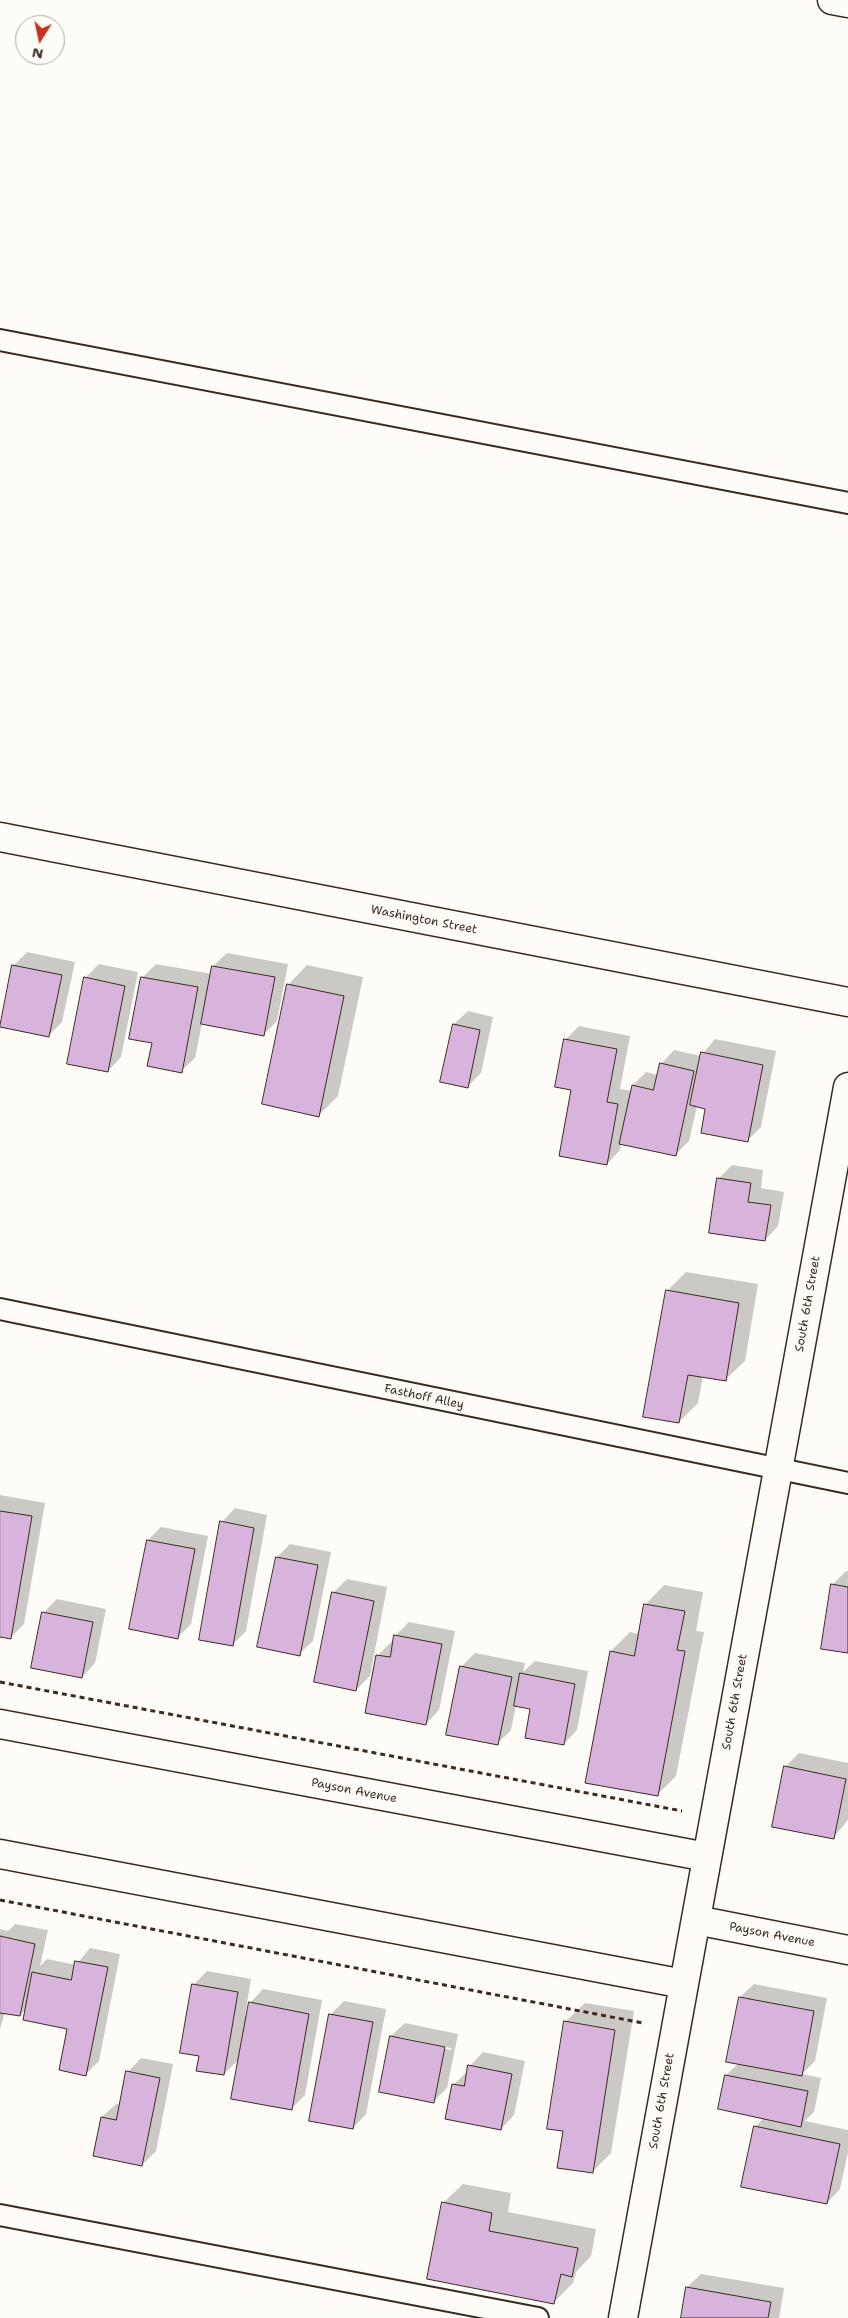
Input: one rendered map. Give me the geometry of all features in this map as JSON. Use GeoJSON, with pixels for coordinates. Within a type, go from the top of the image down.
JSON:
{"type":"FeatureCollection","features":[{"type":"Feature","properties":{"kind":"street"},"geometry":{"type":"LineString","coordinates":[[832,0],[848,3]]}},
{"type":"Feature","properties":{"kind":"street","name":"Washington Street"},"geometry":{"type":"LineString","coordinates":[[0,837],[848,1002]]}},
{"type":"Feature","properties":{"kind":"street","name":"South 6th Street"},"geometry":{"type":"LineString","coordinates":[[622,2318],[848,1087]]}},
{"type":"Feature","properties":{"kind":"street","name":"Payson Avenue"},"geometry":{"type":"LineString","coordinates":[[0,1724],[707,1857]]}},
{"type":"Feature","properties":{"kind":"street"},"geometry":{"type":"LineString","coordinates":[[0,1854],[684,1984]]}},
{"type":"Feature","properties":{"kind":"street","name":"Payson Avenue"},"geometry":{"type":"LineString","coordinates":[[696,1920],[848,1950]]}},
{"type":"Feature","properties":{"kind":"lane"},"geometry":{"type":"LineString","coordinates":[[0,340],[848,503]]}},
{"type":"Feature","properties":{"kind":"lane","name":"Fasthoff Alley"},"geometry":{"type":"LineString","coordinates":[[0,1309],[848,1483]]}},
{"type":"Feature","properties":{"kind":"lane"},"geometry":{"type":"LineString","coordinates":[[0,2215],[538,2318]]}},
{"type":"Feature","properties":{"kind":"path"},"geometry":{"type":"LineString","coordinates":[[0,1682],[715,1817]]}},
{"type":"Feature","properties":{"kind":"path"},"geometry":{"type":"LineString","coordinates":[[0,1900],[675,2029]]}},
{"type":"Feature","properties":{"kind":"building"},"geometry":{"type":"Polygon","coordinates":[[[12,965],[62,975],[49,1037],[0,1027],[12,965]]]}},
{"type":"Feature","properties":{"kind":"building"},"geometry":{"type":"Polygon","coordinates":[[[212,966],[275,977],[264,1036],[201,1024],[212,966]]]}},
{"type":"Feature","properties":{"kind":"building"},"geometry":{"type":"Polygon","coordinates":[[[84,977],[125,986],[108,1072],[67,1064],[84,977]]]}},
{"type":"Feature","properties":{"kind":"building"},"geometry":{"type":"Polygon","coordinates":[[[141,977],[198,987],[182,1073],[147,1066],[152,1043],[129,1039],[141,977]]]}},
{"type":"Feature","properties":{"kind":"building"},"geometry":{"type":"Polygon","coordinates":[[[287,984],[344,996],[319,1117],[262,1104],[287,984]]]}},
{"type":"Feature","properties":{"kind":"building"},"geometry":{"type":"Polygon","coordinates":[[[453,1024],[480,1030],[468,1088],[440,1082],[453,1024]]]}},
{"type":"Feature","properties":{"kind":"building"},"geometry":{"type":"Polygon","coordinates":[[[564,1039],[617,1049],[607,1102],[618,1104],[607,1165],[559,1156],[571,1090],[555,1087],[564,1039]]]}},
{"type":"Feature","properties":{"kind":"building"},"geometry":{"type":"Polygon","coordinates":[[[701,1052],[763,1065],[748,1142],[701,1133],[705,1109],[690,1105],[701,1052]]]}},
{"type":"Feature","properties":{"kind":"building"},"geometry":{"type":"Polygon","coordinates":[[[660,1063],[694,1071],[676,1156],[619,1144],[632,1085],[653,1090],[660,1063]]]}},
{"type":"Feature","properties":{"kind":"building"},"geometry":{"type":"Polygon","coordinates":[[[717,1178],[751,1183],[748,1202],[771,1205],[765,1241],[709,1233],[717,1178]]]}},
{"type":"Feature","properties":{"kind":"building"},"geometry":{"type":"Polygon","coordinates":[[[666,1290],[739,1303],[726,1381],[688,1375],[679,1423],[643,1417],[666,1290]]]}},
{"type":"Feature","properties":{"kind":"building"},"geometry":{"type":"Polygon","coordinates":[[[0,1511],[32,1516],[11,1639],[0,1637],[0,1511]]]}},
{"type":"Feature","properties":{"kind":"building"},"geometry":{"type":"Polygon","coordinates":[[[220,1521],[254,1528],[233,1646],[199,1640],[220,1521]]]}},
{"type":"Feature","properties":{"kind":"building"},"geometry":{"type":"Polygon","coordinates":[[[147,1540],[195,1549],[178,1639],[129,1629],[147,1540]]]}},
{"type":"Feature","properties":{"kind":"building"},"geometry":{"type":"Polygon","coordinates":[[[276,1557],[318,1565],[300,1656],[257,1647],[276,1557]]]}},
{"type":"Feature","properties":{"kind":"building"},"geometry":{"type":"Polygon","coordinates":[[[831,1584],[848,1587],[848,1653],[821,1649],[831,1584]]]}},
{"type":"Feature","properties":{"kind":"building"},"geometry":{"type":"Polygon","coordinates":[[[332,1592],[374,1601],[356,1691],[314,1682],[332,1592]]]}},
{"type":"Feature","properties":{"kind":"building"},"geometry":{"type":"Polygon","coordinates":[[[644,1604],[685,1611],[677,1650],[685,1651],[658,1796],[585,1783],[610,1651],[634,1656],[644,1604]]]}},
{"type":"Feature","properties":{"kind":"building"},"geometry":{"type":"Polygon","coordinates":[[[42,1612],[93,1622],[82,1678],[31,1668],[42,1612]]]}},
{"type":"Feature","properties":{"kind":"building"},"geometry":{"type":"Polygon","coordinates":[[[394,1635],[442,1644],[426,1725],[365,1713],[376,1655],[390,1657],[394,1635]]]}},
{"type":"Feature","properties":{"kind":"building"},"geometry":{"type":"Polygon","coordinates":[[[460,1666],[512,1677],[498,1745],[446,1735],[460,1666]]]}},
{"type":"Feature","properties":{"kind":"building"},"geometry":{"type":"Polygon","coordinates":[[[520,1673],[575,1684],[564,1745],[525,1738],[530,1709],[514,1706],[520,1673]]]}},
{"type":"Feature","properties":{"kind":"building"},"geometry":{"type":"Polygon","coordinates":[[[784,1766],[846,1779],[834,1839],[772,1827],[784,1766]]]}},
{"type":"Feature","properties":{"kind":"building"},"geometry":{"type":"Polygon","coordinates":[[[0,1936],[35,1944],[20,2016],[0,2013],[0,1936]]]}},
{"type":"Feature","properties":{"kind":"building"},"geometry":{"type":"Polygon","coordinates":[[[75,1961],[108,1967],[86,2076],[59,2070],[67,2029],[23,2020],[32,1972],[71,1980],[75,1961]]]}},
{"type":"Feature","properties":{"kind":"building"},"geometry":{"type":"Polygon","coordinates":[[[192,1984],[238,1992],[224,2075],[196,2071],[199,2056],[180,2053],[192,1984]]]}},
{"type":"Feature","properties":{"kind":"building"},"geometry":{"type":"Polygon","coordinates":[[[739,1997],[814,2011],[802,2076],[726,2062],[739,1997]]]}},
{"type":"Feature","properties":{"kind":"building"},"geometry":{"type":"Polygon","coordinates":[[[249,2002],[309,2014],[292,2110],[231,2099],[249,2002]]]}},
{"type":"Feature","properties":{"kind":"building"},"geometry":{"type":"Polygon","coordinates":[[[329,2014],[373,2022],[353,2129],[309,2121],[329,2014]]]}},
{"type":"Feature","properties":{"kind":"building"},"geometry":{"type":"Polygon","coordinates":[[[564,2021],[615,2030],[593,2173],[557,2168],[563,2131],[547,2129],[564,2021]]]}},
{"type":"Feature","properties":{"kind":"building"},"geometry":{"type":"Polygon","coordinates":[[[390,2036],[445,2047],[434,2103],[379,2092],[390,2036]]]}},
{"type":"Feature","properties":{"kind":"building"},"geometry":{"type":"Polygon","coordinates":[[[468,2065],[512,2074],[501,2130],[445,2119],[452,2084],[464,2086],[468,2065]]]}},
{"type":"Feature","properties":{"kind":"building"},"geometry":{"type":"Polygon","coordinates":[[[126,2071],[160,2078],[142,2166],[93,2156],[101,2117],[116,2120],[126,2071]]]}},
{"type":"Feature","properties":{"kind":"building"},"geometry":{"type":"Polygon","coordinates":[[[725,2075],[808,2091],[801,2127],[718,2109],[725,2075]]]}},
{"type":"Feature","properties":{"kind":"building"},"geometry":{"type":"Polygon","coordinates":[[[754,2126],[840,2144],[827,2204],[741,2187],[754,2126]]]}},
{"type":"Feature","properties":{"kind":"building"},"geometry":{"type":"Polygon","coordinates":[[[442,2202],[492,2213],[489,2231],[578,2248],[572,2277],[561,2274],[554,2304],[427,2279],[442,2202]]]}},
{"type":"Feature","properties":{"kind":"building"},"geometry":{"type":"Polygon","coordinates":[[[686,2287],[771,2302],[768,2318],[681,2318],[686,2287]]]}}]}
